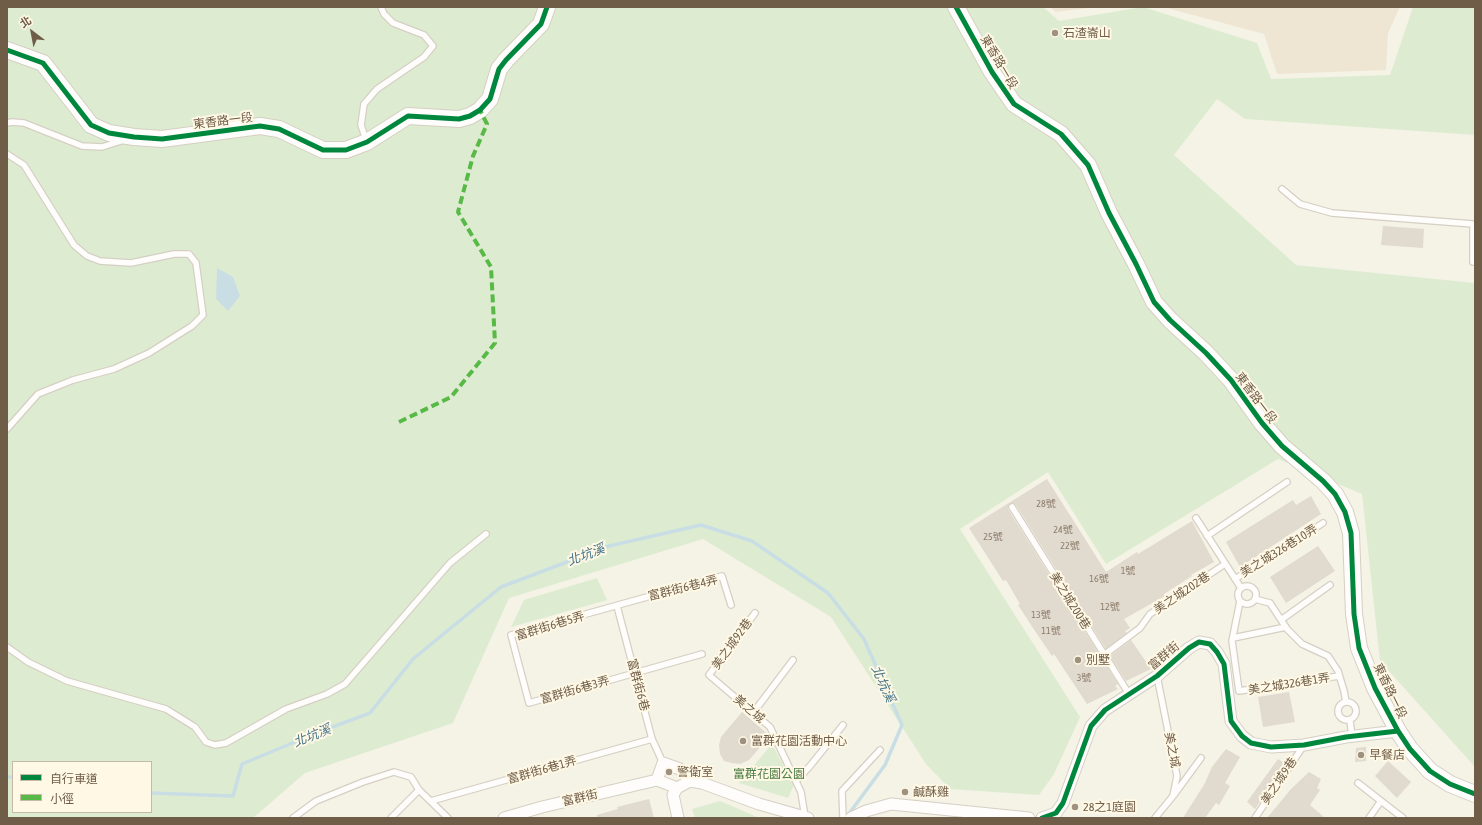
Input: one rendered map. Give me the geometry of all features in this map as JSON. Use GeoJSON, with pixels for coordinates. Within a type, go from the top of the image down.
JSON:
{"type":"FeatureCollection","features":[{"type":"Feature","properties":{"kind":"street","name":"東香路一段"},"geometry":{"type":"LineString","coordinates":[[7,50],[43,63],[91,125],[109,133],[162,139],[260,126],[279,129],[323,150],[346,150],[367,142],[408,116],[459,119],[470,116],[480,110],[490,99],[499,69],[541,24],[546,7]]}},
{"type":"Feature","properties":{"kind":"street","name":"東香路一段"},"geometry":{"type":"LineString","coordinates":[[956,7],[992,72],[1014,104],[1061,134],[1088,165],[1109,213],[1154,302],[1170,320],[1206,353],[1231,380],[1262,423],[1282,446],[1323,480],[1335,494],[1345,512],[1350,533],[1354,614],[1359,648],[1375,688],[1398,731],[1410,749],[1430,770],[1450,784],[1475,794]]}},
{"type":"Feature","properties":{"kind":"street","name":"富群街"},"geometry":{"type":"LineString","coordinates":[[1042,818],[1056,812],[1064,803],[1092,726],[1105,710],[1157,676],[1189,648],[1199,642],[1210,644],[1224,664],[1231,721],[1242,736],[1251,743],[1271,747],[1304,745],[1352,736],[1398,731]]}},
{"type":"Feature","properties":{"kind":"street"},"geometry":{"type":"LineString","coordinates":[[677,788],[657,780],[662,763],[680,770],[690,781]]}},
{"type":"Feature","properties":{"kind":"street","name":"富群街"},"geometry":{"type":"LineString","coordinates":[[504,818],[542,807],[657,780]]}},
{"type":"Feature","properties":{"kind":"street"},"geometry":{"type":"LineString","coordinates":[[678,818],[673,795],[677,788],[690,781],[702,783],[759,804],[806,817]]}},
{"type":"Feature","properties":{"kind":"street"},"geometry":{"type":"LineString","coordinates":[[851,818],[866,811],[891,804],[1029,818]]}},
{"type":"Feature","properties":{"kind":"lane"},"geometry":{"type":"LineString","coordinates":[[367,142],[361,125],[364,104],[377,89],[424,57],[433,46],[424,35],[393,23],[384,14],[381,7]]}},
{"type":"Feature","properties":{"kind":"lane"},"geometry":{"type":"LineString","coordinates":[[7,123],[24,123],[82,146],[102,147],[134,137]]}},
{"type":"Feature","properties":{"kind":"lane"},"geometry":{"type":"LineString","coordinates":[[7,154],[24,165],[74,245],[88,256],[100,260],[131,263],[174,254],[189,254],[196,263],[203,315],[192,326],[149,353],[114,368],[73,380],[38,394],[7,429]]}},
{"type":"Feature","properties":{"kind":"lane"},"geometry":{"type":"LineString","coordinates":[[1282,189],[1300,204],[1332,213],[1473,224],[1473,262],[1475,262]]}},
{"type":"Feature","properties":{"kind":"lane"},"geometry":{"type":"LineString","coordinates":[[1207,536],[1288,482]]}},
{"type":"Feature","properties":{"kind":"lane","name":"美之城200巷"},"geometry":{"type":"LineString","coordinates":[[1012,507],[1129,694]]}},
{"type":"Feature","properties":{"kind":"lane"},"geometry":{"type":"LineString","coordinates":[[1196,518],[1241,588]]}},
{"type":"Feature","properties":{"kind":"lane","name":"美之城326巷10弄"},"geometry":{"type":"LineString","coordinates":[[1235,579],[1323,523]]}},
{"type":"Feature","properties":{"kind":"lane"},"geometry":{"type":"LineString","coordinates":[[7,647],[28,662],[67,680],[166,709],[195,727],[206,742],[215,745],[226,743],[286,709],[327,694],[345,684],[450,563],[486,534]]}},
{"type":"Feature","properties":{"kind":"lane","name":"美之城202巷"},"geometry":{"type":"LineString","coordinates":[[1104,655],[1140,628],[1150,614],[1225,564]]}},
{"type":"Feature","properties":{"kind":"lane","name":"富群街6巷4弄"},"geometry":{"type":"LineString","coordinates":[[617,606],[722,576],[731,605]]}},
{"type":"Feature","properties":{"kind":"lane"},"geometry":{"type":"LineString","coordinates":[[1281,620],[1330,585]]}},
{"type":"Feature","properties":{"kind":"lane"},"geometry":{"type":"LineString","coordinates":[[1241,588],[1250,587],[1255,592],[1255,599]]}},
{"type":"Feature","properties":{"kind":"lane"},"geometry":{"type":"LineString","coordinates":[[1241,588],[1238,595],[1240,601],[1233,638],[1286,627]]}},
{"type":"Feature","properties":{"kind":"lane"},"geometry":{"type":"LineString","coordinates":[[1255,599],[1270,603],[1286,627],[1302,644],[1328,656],[1338,671],[1346,702]]}},
{"type":"Feature","properties":{"kind":"lane"},"geometry":{"type":"LineString","coordinates":[[1240,601],[1246,604],[1255,599]]}},
{"type":"Feature","properties":{"kind":"lane","name":"富群街6巷5弄"},"geometry":{"type":"LineString","coordinates":[[518,666],[511,635],[617,606]]}},
{"type":"Feature","properties":{"kind":"lane","name":"富群街6巷"},"geometry":{"type":"LineString","coordinates":[[617,606],[652,739],[662,763]]}},
{"type":"Feature","properties":{"kind":"lane","name":"美之城92巷"},"geometry":{"type":"LineString","coordinates":[[709,675],[755,613]]}},
{"type":"Feature","properties":{"kind":"lane","name":"美之城326巷1弄"},"geometry":{"type":"LineString","coordinates":[[1233,638],[1239,691],[1339,676]]}},
{"type":"Feature","properties":{"kind":"lane"},"geometry":{"type":"LineString","coordinates":[[635,674],[702,654]]}},
{"type":"Feature","properties":{"kind":"lane"},"geometry":{"type":"LineString","coordinates":[[753,713],[793,660]]}},
{"type":"Feature","properties":{"kind":"lane","name":"富群街6巷3弄"},"geometry":{"type":"LineString","coordinates":[[518,666],[529,703],[635,674]]}},
{"type":"Feature","properties":{"kind":"lane","name":"美之城"},"geometry":{"type":"LineString","coordinates":[[709,675],[770,727],[801,792],[806,817]]}},
{"type":"Feature","properties":{"kind":"lane","name":"美之城"},"geometry":{"type":"LineString","coordinates":[[1155,818],[1173,796],[1177,776],[1157,676]]}},
{"type":"Feature","properties":{"kind":"lane"},"geometry":{"type":"LineString","coordinates":[[1346,702],[1352,703],[1356,708],[1355,717],[1350,721],[1341,719],[1338,713],[1341,704],[1346,702]]}},
{"type":"Feature","properties":{"kind":"lane"},"geometry":{"type":"LineString","coordinates":[[1350,721],[1352,736]]}},
{"type":"Feature","properties":{"kind":"lane"},"geometry":{"type":"LineString","coordinates":[[796,781],[843,725]]}},
{"type":"Feature","properties":{"kind":"lane","name":"富群街6巷1弄"},"geometry":{"type":"LineString","coordinates":[[431,801],[652,739]]}},
{"type":"Feature","properties":{"kind":"lane","name":"美之城9巷"},"geometry":{"type":"LineString","coordinates":[[1255,818],[1304,745]]}},
{"type":"Feature","properties":{"kind":"lane"},"geometry":{"type":"LineString","coordinates":[[842,818],[842,790],[880,750]]}},
{"type":"Feature","properties":{"kind":"lane"},"geometry":{"type":"LineString","coordinates":[[1173,796],[1201,758]]}},
{"type":"Feature","properties":{"kind":"lane"},"geometry":{"type":"LineString","coordinates":[[294,818],[316,801],[363,782],[394,772],[411,777],[419,790],[448,818]]}},
{"type":"Feature","properties":{"kind":"lane"},"geometry":{"type":"LineString","coordinates":[[1358,782],[1403,818]]}},
{"type":"Feature","properties":{"kind":"lane"},"geometry":{"type":"LineString","coordinates":[[391,818],[419,790]]}},
{"type":"Feature","properties":{"kind":"lane"},"geometry":{"type":"LineString","coordinates":[[1369,818],[1380,801]]}},
{"type":"Feature","properties":{"kind":"shaded area"},"geometry":{"type":"Polygon","coordinates":[[[1050,7],[1096,7],[1056,12],[1050,7]]]}},
{"type":"Feature","properties":{"kind":"shaded area"},"geometry":{"type":"Polygon","coordinates":[[[1163,7],[1400,7],[1388,33],[1386,70],[1277,74],[1264,34],[1163,7]]]}},
{"type":"Feature","properties":{"kind":"shaded area"},"geometry":{"type":"Polygon","coordinates":[[[217,268],[233,277],[240,296],[228,311],[216,299],[217,268]]]}},
{"type":"Feature","properties":{"kind":"green space"},"geometry":{"type":"Polygon","coordinates":[[[7,7],[1043,7],[1059,21],[1143,7],[1257,43],[1271,79],[1390,75],[1413,7],[1475,7],[1475,135],[1245,119],[1217,99],[1174,155],[1296,265],[1475,283],[1475,767],[1380,661],[1362,494],[1278,459],[1106,564],[1048,472],[960,529],[1080,717],[1054,774],[1039,795],[950,789],[926,764],[831,617],[703,539],[509,598],[453,723],[305,773],[253,818],[7,818],[7,7]]]}},
{"type":"Feature","properties":{"kind":"green space"},"geometry":{"type":"Polygon","coordinates":[[[597,578],[607,600],[511,627],[524,600],[597,578]]]}},
{"type":"Feature","properties":{"kind":"green space","name":"富群花園公園"},"geometry":{"type":"Polygon","coordinates":[[[772,744],[794,785],[788,798],[739,783],[772,744]]]}},
{"type":"Feature","properties":{"kind":"green space"},"geometry":{"type":"Polygon","coordinates":[[[720,801],[755,816],[756,818],[695,818],[692,809],[720,801]]]}},
{"type":"Feature","properties":{"kind":"building"},"geometry":{"type":"Polygon","coordinates":[[[1383,226],[1424,229],[1423,248],[1381,245],[1383,226]]]}},
{"type":"Feature","properties":{"kind":"building"},"geometry":{"type":"Polygon","coordinates":[[[1047,479],[1106,572],[1137,552],[1138,554],[1192,521],[1214,562],[1191,575],[1192,576],[1164,594],[1165,596],[1124,619],[1130,628],[1125,631],[1127,633],[1106,649],[1016,505],[1012,503],[1008,505],[1008,509],[1118,684],[1115,686],[1118,689],[1087,704],[1054,654],[1052,656],[1035,631],[1018,605],[1020,604],[1006,580],[1003,581],[969,528],[1047,479]]]}},
{"type":"Feature","properties":{"kind":"building"},"geometry":{"type":"Polygon","coordinates":[[[1311,496],[1321,514],[1240,567],[1226,542],[1293,500],[1296,505],[1311,496]]]}},
{"type":"Feature","properties":{"kind":"building"},"geometry":{"type":"Polygon","coordinates":[[[1318,546],[1335,571],[1286,603],[1270,577],[1318,546]]]}},
{"type":"Feature","properties":{"kind":"building","name":"別墅"},"geometry":{"type":"Polygon","coordinates":[[[1131,640],[1151,669],[1126,681],[1110,656],[1131,640]]]}},
{"type":"Feature","properties":{"kind":"building"},"geometry":{"type":"Polygon","coordinates":[[[1289,692],[1295,722],[1263,727],[1258,697],[1289,692]]]}},
{"type":"Feature","properties":{"kind":"building","name":"富群花園活動中心"},"geometry":{"type":"Polygon","coordinates":[[[742,712],[770,736],[749,760],[740,764],[724,761],[720,754],[719,745],[721,737],[742,712]]]}},
{"type":"Feature","properties":{"kind":"building","name":"早餐店"},"geometry":{"type":"Polygon","coordinates":[[[1366,747],[1366,761],[1355,762],[1356,748],[1366,747]]]}},
{"type":"Feature","properties":{"kind":"building"},"geometry":{"type":"Polygon","coordinates":[[[1226,749],[1240,757],[1225,783],[1230,786],[1219,805],[1216,803],[1205,818],[1183,818],[1205,783],[1212,767],[1226,749]]]}},
{"type":"Feature","properties":{"kind":"building"},"geometry":{"type":"Polygon","coordinates":[[[1278,759],[1286,764],[1255,809],[1247,802],[1278,759]]]}},
{"type":"Feature","properties":{"kind":"building"},"geometry":{"type":"Polygon","coordinates":[[[1388,761],[1411,782],[1397,798],[1375,776],[1388,761]]]}},
{"type":"Feature","properties":{"kind":"building"},"geometry":{"type":"Polygon","coordinates":[[[1309,772],[1321,779],[1317,788],[1320,790],[1310,805],[1325,818],[1267,818],[1291,789],[1309,772]]]}},
{"type":"Feature","properties":{"kind":"building"},"geometry":{"type":"Polygon","coordinates":[[[649,799],[654,818],[597,818],[597,815],[618,809],[617,807],[649,799]]]}},
{"type":"Feature","properties":{"kind":"waterway","name":"北坑溪"},"geometry":{"type":"LineString","coordinates":[[152,793],[233,796],[242,764],[319,732],[370,713],[413,659],[501,587],[609,546],[701,525],[752,541],[828,593],[864,639],[902,725],[885,765],[848,815]]}},
{"type":"Feature","properties":{"kind":"waterway","name":"北坑溪"},"geometry":{"type":"LineString","coordinates":[[7,777],[12,777]]}},
{"type":"Feature","properties":{"kind":"marked path"},"geometry":{"type":"LineString","coordinates":[[399,422],[451,397],[495,343],[491,267],[458,212],[473,156],[487,124],[480,110]]}},
{"type":"Feature","properties":{"kind":"cycle path"},"geometry":{"type":"LineString","coordinates":[[7,50],[43,63],[91,125],[109,133],[162,139],[260,126],[279,129],[323,150],[346,150],[367,142],[408,116],[459,119],[470,116],[480,110],[490,99],[499,69],[541,24],[547,7]]}},
{"type":"Feature","properties":{"kind":"cycle path"},"geometry":{"type":"LineString","coordinates":[[956,7],[992,72],[1014,104],[1061,134],[1088,165],[1109,213],[1154,302],[1170,320],[1206,353],[1231,380],[1262,423],[1282,446],[1323,481],[1335,494],[1345,512],[1351,533],[1354,614],[1359,648],[1375,688],[1398,731],[1410,749],[1430,771],[1450,784],[1475,794]]}},
{"type":"Feature","properties":{"kind":"cycle path"},"geometry":{"type":"LineString","coordinates":[[1042,818],[1056,813],[1063,803],[1091,726],[1105,710],[1157,676],[1189,648],[1199,642],[1210,644],[1224,664],[1231,721],[1242,736],[1251,743],[1271,747],[1304,745],[1346,737],[1398,731]]}},
{"type":"Feature","properties":{"kind":"place","name":"石渣崙山"},"geometry":{"type":"Point","coordinates":[1055,33]}},
{"type":"Feature","properties":{"kind":"place","name":"別墅"},"geometry":{"type":"Point","coordinates":[1078,660]}},
{"type":"Feature","properties":{"kind":"place","name":"富群花園活動中心"},"geometry":{"type":"Point","coordinates":[743,741]}},
{"type":"Feature","properties":{"kind":"place","name":"早餐店"},"geometry":{"type":"Point","coordinates":[1361,755]}},
{"type":"Feature","properties":{"kind":"place","name":"警衛室"},"geometry":{"type":"Point","coordinates":[669,772]}},
{"type":"Feature","properties":{"kind":"place","name":"鹹酥雞"},"geometry":{"type":"Point","coordinates":[905,792]}},
{"type":"Feature","properties":{"kind":"place","name":"28之1庭園"},"geometry":{"type":"Point","coordinates":[1075,807]}}]}
